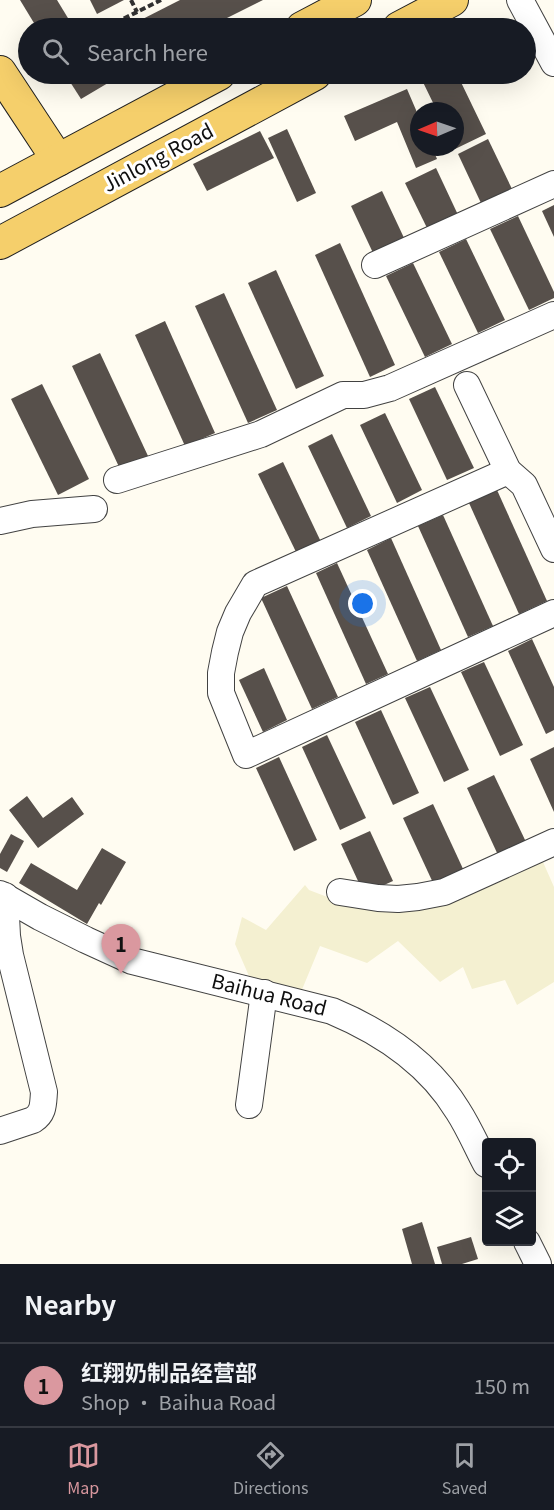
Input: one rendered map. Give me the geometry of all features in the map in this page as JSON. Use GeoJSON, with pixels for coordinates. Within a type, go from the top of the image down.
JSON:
{"type":"FeatureCollection","features":[{"type":"Feature","properties":{"kind":"main road"},"geometry":{"type":"LineString","coordinates":[[321,18],[355,0]]}},
{"type":"Feature","properties":{"kind":"main road"},"geometry":{"type":"LineString","coordinates":[[418,18],[452,0]]}},
{"type":"Feature","properties":{"kind":"main road"},"geometry":{"type":"LineString","coordinates":[[0,72],[49,165]]}},
{"type":"Feature","properties":{"kind":"main road"},"geometry":{"type":"LineString","coordinates":[[0,191],[200,84]]}},
{"type":"Feature","properties":{"kind":"main road","name":"Jinlong Road"},"geometry":{"type":"LineString","coordinates":[[0,243],[296,84]]}},
{"type":"Feature","properties":{"kind":"main road"},"geometry":{"type":"LineString","coordinates":[[0,110],[49,165]]}},
{"type":"Feature","properties":{"kind":"street"},"geometry":{"type":"LineString","coordinates":[[520,0],[530,18]]}},
{"type":"Feature","properties":{"kind":"street"},"geometry":{"type":"LineString","coordinates":[[536,30],[554,63]]}},
{"type":"Feature","properties":{"kind":"street"},"geometry":{"type":"LineString","coordinates":[[375,266],[554,184]]}},
{"type":"Feature","properties":{"kind":"street"},"geometry":{"type":"LineString","coordinates":[[117,480],[261,434],[343,395],[364,394],[390,388],[554,315]]}},
{"type":"Feature","properties":{"kind":"street"},"geometry":{"type":"LineString","coordinates":[[466,385],[507,471],[524,485],[554,549]]}},
{"type":"Feature","properties":{"kind":"street"},"geometry":{"type":"LineString","coordinates":[[507,471],[255,584],[230,632],[225,652],[221,693],[246,755],[554,613]]}},
{"type":"Feature","properties":{"kind":"street"},"geometry":{"type":"LineString","coordinates":[[0,520],[32,514],[94,509]]}},
{"type":"Feature","properties":{"kind":"street"},"geometry":{"type":"LineString","coordinates":[[340,892],[398,899],[444,892],[554,842]]}},
{"type":"Feature","properties":{"kind":"street"},"geometry":{"type":"LineString","coordinates":[[0,1131],[38,1117],[43,1108],[44,1092],[10,955],[2,895]]}},
{"type":"Feature","properties":{"kind":"street","name":"Baihua Road"},"geometry":{"type":"LineString","coordinates":[[2,895],[40,917],[132,961],[332,1011],[379,1033],[417,1062],[446,1093],[458,1110],[482,1156]]}},
{"type":"Feature","properties":{"kind":"street"},"geometry":{"type":"LineString","coordinates":[[249,1105],[264,993]]}},
{"type":"Feature","properties":{"kind":"street"},"geometry":{"type":"LineString","coordinates":[[529,1246],[538,1264]]}},
{"type":"Feature","properties":{"kind":"path"},"geometry":{"type":"LineString","coordinates":[[131,0],[137,12]]}},
{"type":"Feature","properties":{"kind":"path"},"geometry":{"type":"LineString","coordinates":[[125,18],[161,0]]}},
{"type":"Feature","properties":{"kind":"shaded area"},"geometry":{"type":"Polygon","coordinates":[[[543,862],[554,887],[554,982],[517,1005],[505,980],[472,989],[463,967],[440,982],[398,941],[367,963],[320,946],[301,992],[249,976],[235,944],[242,917],[266,930],[305,885],[309,890],[343,903],[444,901],[543,862]]]}},
{"type":"Feature","properties":{"kind":"building"},"geometry":{"type":"Polygon","coordinates":[[[20,0],[57,0],[68,18],[31,18],[20,0]]]}},
{"type":"Feature","properties":{"kind":"building"},"geometry":{"type":"Polygon","coordinates":[[[90,0],[124,0],[97,14],[90,0]]]}},
{"type":"Feature","properties":{"kind":"building"},"geometry":{"type":"Polygon","coordinates":[[[180,0],[263,0],[227,18],[145,18],[180,0]]]}},
{"type":"Feature","properties":{"kind":"building"},"geometry":{"type":"Polygon","coordinates":[[[71,84],[106,84],[81,99],[71,84]]]}},
{"type":"Feature","properties":{"kind":"building"},"geometry":{"type":"Polygon","coordinates":[[[424,84],[462,84],[486,134],[464,145],[464,102],[433,102],[424,84]]]}},
{"type":"Feature","properties":{"kind":"building"},"geometry":{"type":"Polygon","coordinates":[[[407,89],[413,102],[410,102],[410,153],[397,122],[355,141],[344,116],[407,89]]]}},
{"type":"Feature","properties":{"kind":"building"},"geometry":{"type":"Polygon","coordinates":[[[287,129],[316,193],[297,202],[268,138],[287,129]]]}},
{"type":"Feature","properties":{"kind":"building"},"geometry":{"type":"Polygon","coordinates":[[[260,131],[274,158],[207,191],[193,164],[260,131]]]}},
{"type":"Feature","properties":{"kind":"building"},"geometry":{"type":"Polygon","coordinates":[[[488,139],[512,189],[481,203],[459,156],[464,156],[464,151],[488,139]]]}},
{"type":"Feature","properties":{"kind":"building"},"geometry":{"type":"Polygon","coordinates":[[[411,156],[436,156],[437,159],[416,168],[411,156]]]}},
{"type":"Feature","properties":{"kind":"building"},"geometry":{"type":"Polygon","coordinates":[[[436,168],[459,217],[429,232],[405,183],[436,168]]]}},
{"type":"Feature","properties":{"kind":"building"},"geometry":{"type":"Polygon","coordinates":[[[382,191],[405,240],[374,255],[351,206],[382,191]]]}},
{"type":"Feature","properties":{"kind":"building"},"geometry":{"type":"Polygon","coordinates":[[[554,205],[554,237],[542,211],[554,205]]]}},
{"type":"Feature","properties":{"kind":"building"},"geometry":{"type":"Polygon","coordinates":[[[518,216],[554,292],[554,298],[529,310],[490,229],[518,216]]]}},
{"type":"Feature","properties":{"kind":"building"},"geometry":{"type":"Polygon","coordinates":[[[466,239],[505,320],[478,333],[439,252],[466,239]]]}},
{"type":"Feature","properties":{"kind":"building"},"geometry":{"type":"Polygon","coordinates":[[[340,243],[395,365],[370,377],[315,255],[340,243]]]}},
{"type":"Feature","properties":{"kind":"building"},"geometry":{"type":"Polygon","coordinates":[[[413,263],[452,344],[425,357],[386,276],[413,263]]]}},
{"type":"Feature","properties":{"kind":"building"},"geometry":{"type":"Polygon","coordinates":[[[276,270],[324,376],[296,389],[248,283],[276,270]]]}},
{"type":"Feature","properties":{"kind":"building"},"geometry":{"type":"Polygon","coordinates":[[[224,293],[277,410],[248,423],[195,306],[224,293]]]}},
{"type":"Feature","properties":{"kind":"building"},"geometry":{"type":"Polygon","coordinates":[[[165,321],[215,433],[185,446],[135,335],[165,321]]]}},
{"type":"Feature","properties":{"kind":"building"},"geometry":{"type":"Polygon","coordinates":[[[100,353],[148,456],[120,469],[72,366],[100,353]]]}},
{"type":"Feature","properties":{"kind":"building"},"geometry":{"type":"Polygon","coordinates":[[[42,384],[89,479],[58,495],[11,399],[42,384]]]}},
{"type":"Feature","properties":{"kind":"building"},"geometry":{"type":"Polygon","coordinates":[[[435,387],[474,468],[447,480],[409,399],[435,387]]]}},
{"type":"Feature","properties":{"kind":"building"},"geometry":{"type":"Polygon","coordinates":[[[385,413],[422,490],[397,503],[360,425],[385,413]]]}},
{"type":"Feature","properties":{"kind":"building"},"geometry":{"type":"Polygon","coordinates":[[[332,434],[371,516],[347,528],[308,446],[332,434]]]}},
{"type":"Feature","properties":{"kind":"building"},"geometry":{"type":"Polygon","coordinates":[[[283,462],[322,544],[298,556],[258,474],[283,462]]]}},
{"type":"Feature","properties":{"kind":"building"},"geometry":{"type":"Polygon","coordinates":[[[497,490],[547,601],[519,614],[469,503],[497,490]]]}},
{"type":"Feature","properties":{"kind":"building"},"geometry":{"type":"Polygon","coordinates":[[[443,515],[493,626],[468,637],[418,526],[443,515]]]}},
{"type":"Feature","properties":{"kind":"building"},"geometry":{"type":"Polygon","coordinates":[[[391,538],[441,650],[417,661],[367,550],[391,538]]]}},
{"type":"Feature","properties":{"kind":"building"},"geometry":{"type":"Polygon","coordinates":[[[337,563],[388,674],[366,684],[316,573],[337,563]]]}},
{"type":"Feature","properties":{"kind":"building"},"geometry":{"type":"Polygon","coordinates":[[[287,586],[338,697],[312,709],[261,598],[287,586]]]}},
{"type":"Feature","properties":{"kind":"building"},"geometry":{"type":"Polygon","coordinates":[[[532,639],[554,687],[554,730],[546,734],[508,651],[532,639]]]}},
{"type":"Feature","properties":{"kind":"building"},"geometry":{"type":"Polygon","coordinates":[[[484,662],[523,745],[500,756],[461,672],[484,662]]]}},
{"type":"Feature","properties":{"kind":"building"},"geometry":{"type":"Polygon","coordinates":[[[264,668],[287,720],[263,732],[239,680],[264,668]]]}},
{"type":"Feature","properties":{"kind":"building"},"geometry":{"type":"Polygon","coordinates":[[[430,687],[469,770],[444,782],[405,698],[430,687]]]}},
{"type":"Feature","properties":{"kind":"building"},"geometry":{"type":"Polygon","coordinates":[[[381,710],[419,793],[393,805],[355,722],[381,710]]]}},
{"type":"Feature","properties":{"kind":"building"},"geometry":{"type":"Polygon","coordinates":[[[327,735],[366,818],[340,830],[302,747],[327,735]]]}},
{"type":"Feature","properties":{"kind":"building"},"geometry":{"type":"Polygon","coordinates":[[[554,747],[554,812],[530,759],[554,747]]]}},
{"type":"Feature","properties":{"kind":"building"},"geometry":{"type":"Polygon","coordinates":[[[279,757],[317,840],[294,851],[256,768],[279,757]]]}},
{"type":"Feature","properties":{"kind":"building"},"geometry":{"type":"Polygon","coordinates":[[[494,775],[526,842],[498,855],[467,788],[494,775]]]}},
{"type":"Feature","properties":{"kind":"building"},"geometry":{"type":"Polygon","coordinates":[[[27,796],[43,818],[72,797],[84,814],[38,848],[9,810],[27,796]]]}},
{"type":"Feature","properties":{"kind":"building"},"geometry":{"type":"Polygon","coordinates":[[[433,804],[464,871],[434,885],[403,818],[433,804]]]}},
{"type":"Feature","properties":{"kind":"building"},"geometry":{"type":"Polygon","coordinates":[[[370,831],[393,881],[364,894],[341,844],[370,831]]]}},
{"type":"Feature","properties":{"kind":"building"},"geometry":{"type":"Polygon","coordinates":[[[11,834],[24,841],[7,872],[0,868],[0,854],[11,834]]]}},
{"type":"Feature","properties":{"kind":"building"},"geometry":{"type":"Polygon","coordinates":[[[102,848],[126,862],[87,924],[19,883],[31,863],[77,890],[102,848]]]}},
{"type":"Feature","properties":{"kind":"building"},"geometry":{"type":"Polygon","coordinates":[[[422,1222],[435,1264],[412,1264],[402,1229],[422,1222]]]}},
{"type":"Feature","properties":{"kind":"building"},"geometry":{"type":"Polygon","coordinates":[[[471,1237],[478,1259],[462,1264],[442,1264],[437,1247],[471,1237]]]}},
{"type":"Feature","properties":{"kind":"place","name":"红翔奶制品经营部"},"geometry":{"type":"Point","coordinates":[121,974]}}]}
